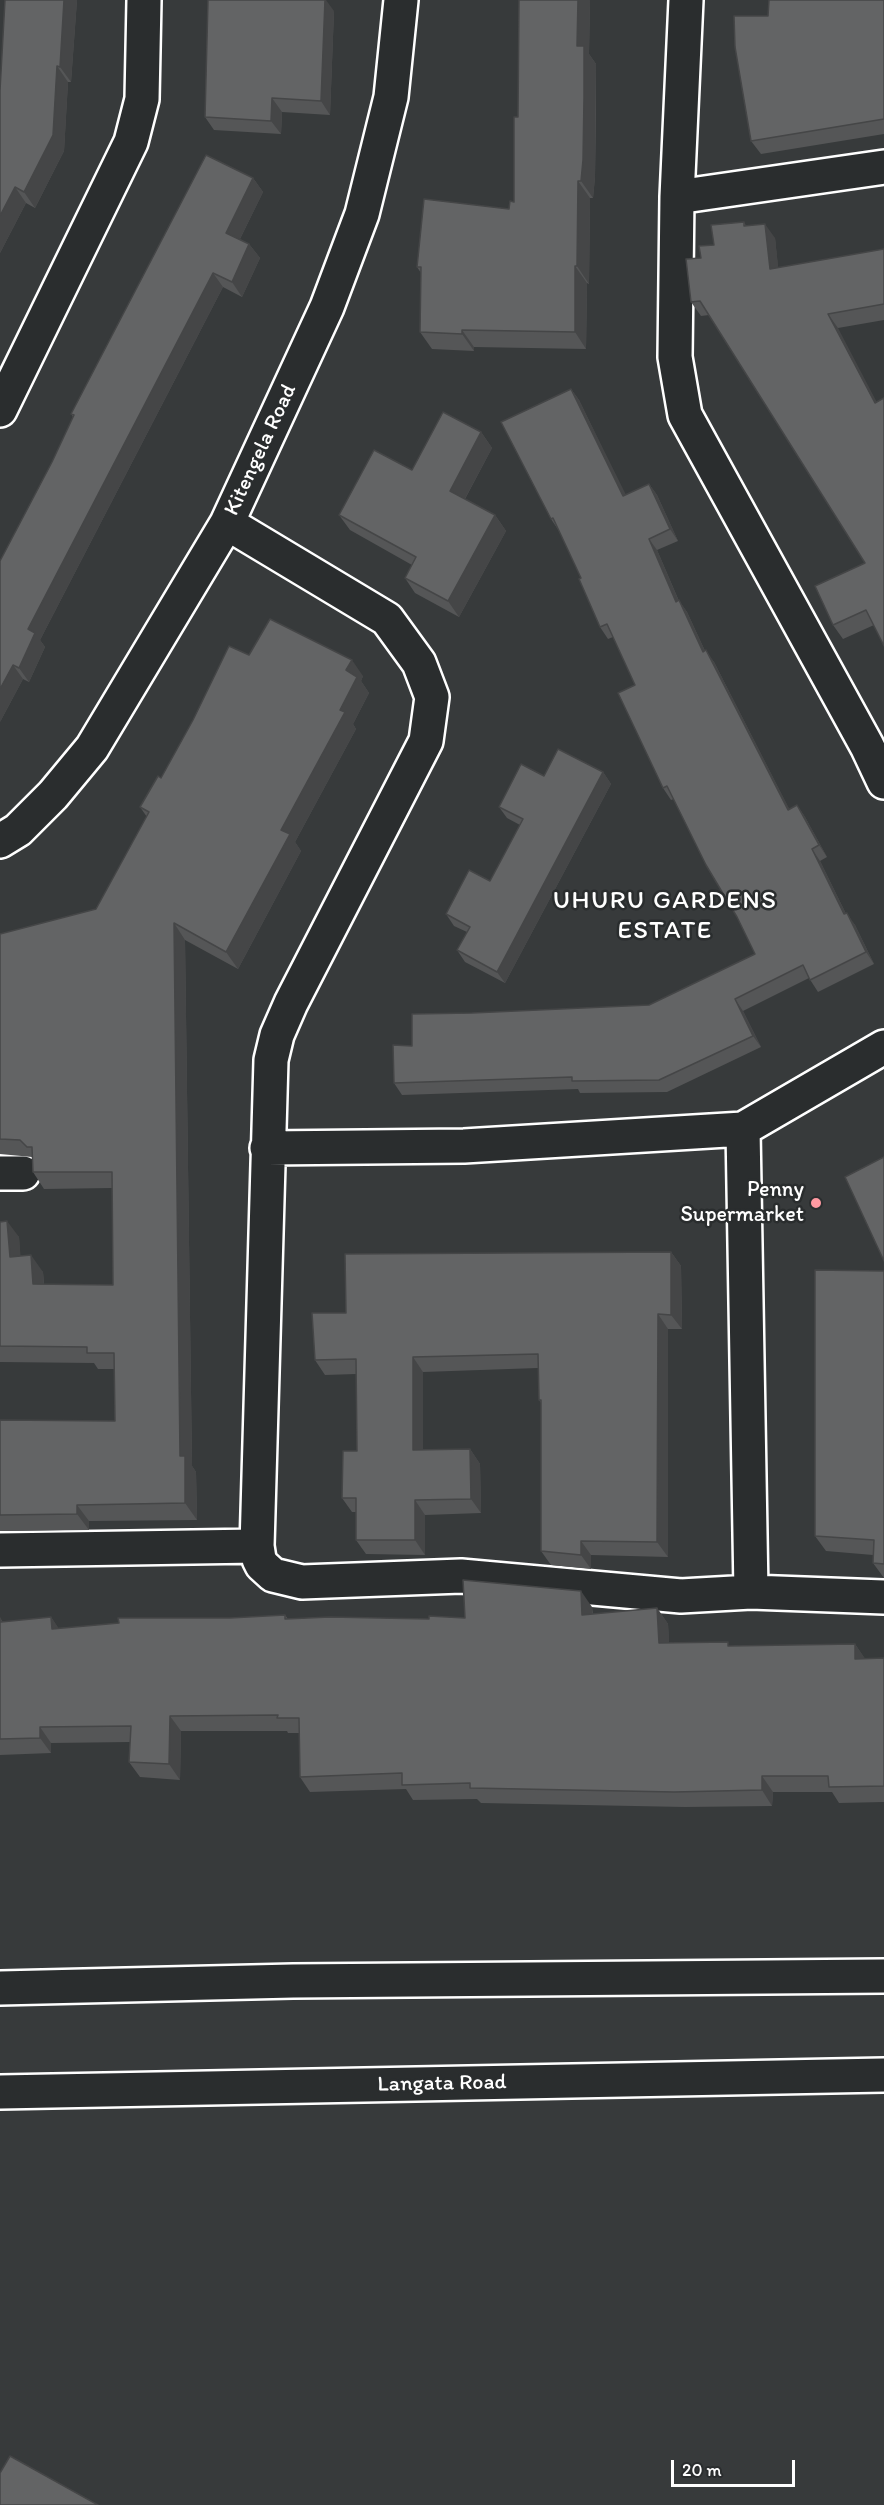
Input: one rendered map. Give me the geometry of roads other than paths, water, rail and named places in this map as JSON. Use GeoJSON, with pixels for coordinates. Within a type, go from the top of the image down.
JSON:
{"type":"FeatureCollection","features":[{"type":"Feature","properties":{"kind":"street"},"geometry":{"type":"LineString","coordinates":[[0,410],[9,368],[130,142],[142,99],[144,0]]}},
{"type":"Feature","properties":{"kind":"street","name":"Kitengela Road"},"geometry":{"type":"LineString","coordinates":[[0,841],[18,830],[53,795],[92,748],[227,523],[327,307],[362,214],[391,97],[401,0]]}},
{"type":"Feature","properties":{"kind":"street"},"geometry":{"type":"LineString","coordinates":[[686,0],[677,197],[675,357],[685,415],[875,742],[884,782]]}},
{"type":"Feature","properties":{"kind":"street"},"geometry":{"type":"LineString","coordinates":[[677,197],[884,167]]}},
{"type":"Feature","properties":{"kind":"street"},"geometry":{"type":"LineString","coordinates":[[227,523],[387,619],[419,663],[432,698],[426,741],[291,1003],[277,1035],[271,1060],[258,1546],[259,1559],[266,1571],[302,1582],[461,1576],[681,1596],[751,1592],[884,1597]]}},
{"type":"Feature","properties":{"kind":"street"},"geometry":{"type":"LineString","coordinates":[[267,1148],[464,1146],[743,1129],[884,1047]]}},
{"type":"Feature","properties":{"kind":"street"},"geometry":{"type":"LineString","coordinates":[[743,1129],[751,1592]]}},
{"type":"Feature","properties":{"kind":"street"},"geometry":{"type":"LineString","coordinates":[[0,1550],[258,1546]]}},
{"type":"Feature","properties":{"kind":"street"},"geometry":{"type":"LineString","coordinates":[[0,1988],[293,1981],[884,1976]]}},
{"type":"Feature","properties":{"kind":"street","name":"Langata Road"},"geometry":{"type":"LineString","coordinates":[[0,2092],[884,2075]]}},
{"type":"Feature","properties":{"kind":"place","name":"Penny Supermarket"},"geometry":{"type":"Point","coordinates":[816,1203]}},
{"type":"Feature","properties":{"kind":"district","name":"UHURU GARDENS ESTATE"},"geometry":{"type":"Point","coordinates":[665,916]}}]}
